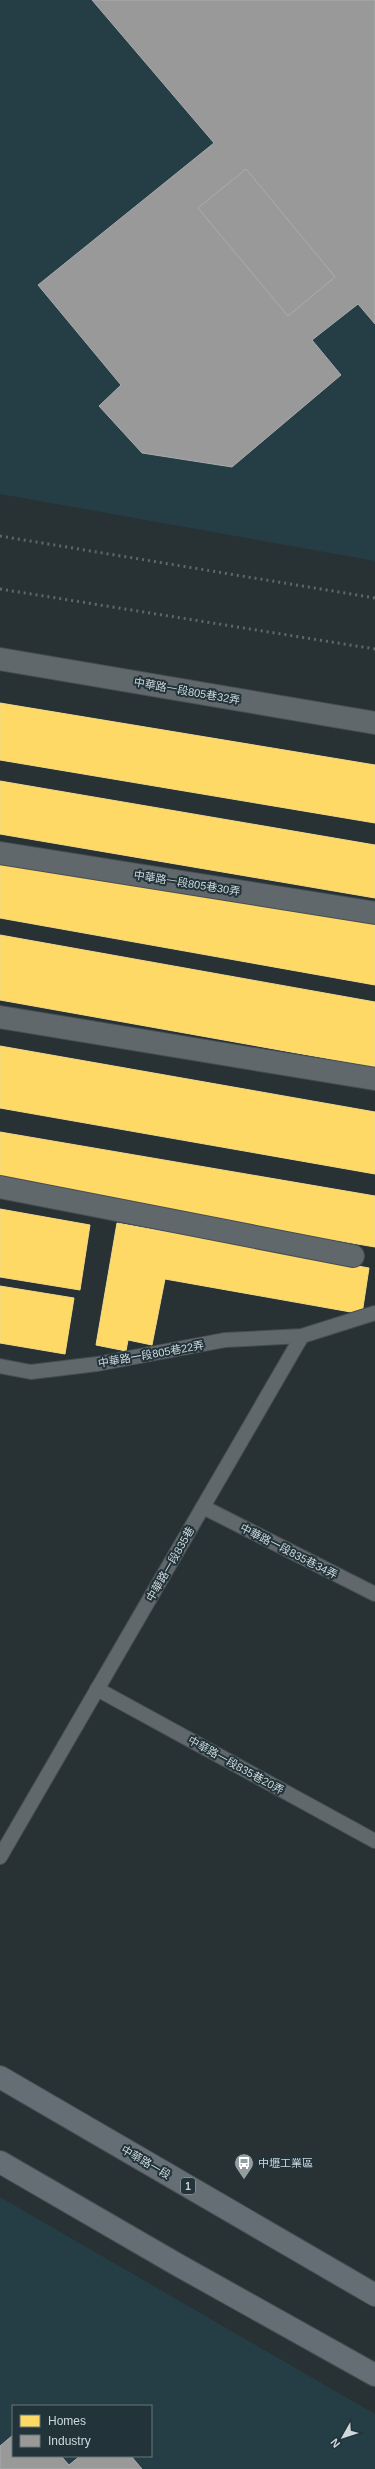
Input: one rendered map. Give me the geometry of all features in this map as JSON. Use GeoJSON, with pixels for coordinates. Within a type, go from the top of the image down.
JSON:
{"type":"FeatureCollection","features":[{"type":"Feature","properties":{"kind":"main road","name":"中華路一段"},"geometry":{"type":"LineString","coordinates":[[0,2077],[375,2295]]}},
{"type":"Feature","properties":{"kind":"main road"},"geometry":{"type":"LineString","coordinates":[[0,2162],[178,2265],[375,2374]]}},
{"type":"Feature","properties":{"kind":"street","name":"中華路一段805巷32弄"},"geometry":{"type":"LineString","coordinates":[[0,659],[375,723]]}},
{"type":"Feature","properties":{"kind":"street","name":"中華路一段805巷30弄"},"geometry":{"type":"LineString","coordinates":[[0,852],[375,913]]}},
{"type":"Feature","properties":{"kind":"street"},"geometry":{"type":"LineString","coordinates":[[0,1017],[375,1079]]}},
{"type":"Feature","properties":{"kind":"street"},"geometry":{"type":"LineString","coordinates":[[0,1187],[353,1256]]}},
{"type":"Feature","properties":{"kind":"lane"},"geometry":{"type":"LineString","coordinates":[[302,1336],[375,1313]]}},
{"type":"Feature","properties":{"kind":"lane","name":"中華路一段805巷22弄"},"geometry":{"type":"LineString","coordinates":[[0,1366],[31,1372],[97,1364],[225,1340],[302,1336]]}},
{"type":"Feature","properties":{"kind":"lane","name":"中華路一段835巷"},"geometry":{"type":"LineString","coordinates":[[0,1857],[302,1336]]}},
{"type":"Feature","properties":{"kind":"lane","name":"中華路一段835巷34弄"},"geometry":{"type":"LineString","coordinates":[[203,1507],[375,1594]]}},
{"type":"Feature","properties":{"kind":"lane","name":"中華路一段835巷20弄"},"geometry":{"type":"LineString","coordinates":[[98,1689],[375,1841]]}},
{"type":"Feature","properties":{"kind":"shaded area"},"geometry":{"type":"Polygon","coordinates":[[[0,0],[375,0],[375,561],[0,494],[0,0]]]}},
{"type":"Feature","properties":{"kind":"shaded area"},"geometry":{"type":"Polygon","coordinates":[[[0,2197],[375,2414],[375,2469],[0,2469],[0,2197]]]}},
{"type":"Feature","properties":{"kind":"building: Homes"},"geometry":{"type":"Polygon","coordinates":[[[0,703],[375,765],[375,823],[0,760],[0,703]]]}},
{"type":"Feature","properties":{"kind":"building: Homes"},"geometry":{"type":"Polygon","coordinates":[[[0,781],[375,845],[375,898],[0,834],[0,781]]]}},
{"type":"Feature","properties":{"kind":"building: Homes"},"geometry":{"type":"Polygon","coordinates":[[[0,856],[375,923],[375,985],[0,918],[0,856]]]}},
{"type":"Feature","properties":{"kind":"building: Homes"},"geometry":{"type":"Polygon","coordinates":[[[0,935],[375,1002],[375,1067],[0,1000],[0,935]]]}},
{"type":"Feature","properties":{"kind":"building: Homes"},"geometry":{"type":"Polygon","coordinates":[[[0,1046],[375,1112],[375,1174],[0,1108],[0,1046]]]}},
{"type":"Feature","properties":{"kind":"building: Homes"},"geometry":{"type":"Polygon","coordinates":[[[0,1132],[375,1196],[375,1247],[0,1183],[0,1132]]]}},
{"type":"Feature","properties":{"kind":"building: Homes"},"geometry":{"type":"Polygon","coordinates":[[[0,1209],[90,1225],[80,1290],[0,1277],[0,1209]]]}},
{"type":"Feature","properties":{"kind":"building: Homes"},"geometry":{"type":"Polygon","coordinates":[[[117,1223],[369,1268],[362,1314],[165,1279],[152,1345],[128,1340],[126,1351],[96,1345],[117,1223]]]}},
{"type":"Feature","properties":{"kind":"building: Homes"},"geometry":{"type":"Polygon","coordinates":[[[0,1286],[74,1298],[65,1354],[0,1343],[0,1286]]]}},
{"type":"Feature","properties":{"kind":"building: Industry"},"geometry":{"type":"Polygon","coordinates":[[[92,0],[375,0],[375,324],[358,304],[312,340],[341,375],[232,467],[142,453],[99,406],[121,385],[38,285],[214,143],[92,0]],[[246,169],[198,208],[288,316],[335,277],[246,169]]]}},
{"type":"Feature","properties":{"kind":"building: Industry"},"geometry":{"type":"Polygon","coordinates":[[[246,169],[335,277],[288,316],[198,208],[246,169]]]}},
{"type":"Feature","properties":{"kind":"building: Industry"},"geometry":{"type":"Polygon","coordinates":[[[12,2436],[12,2457],[62,2457],[69,2465],[79,2457],[132,2457],[142,2469],[0,2469],[0,2446],[12,2436]]]}},
{"type":"Feature","properties":{"kind":"railway"},"geometry":{"type":"LineString","coordinates":[[0,536],[375,598]]}},
{"type":"Feature","properties":{"kind":"railway"},"geometry":{"type":"LineString","coordinates":[[0,589],[375,649]]}},
{"type":"Feature","properties":{"kind":"place","name":"中壢工業區"},"geometry":{"type":"Point","coordinates":[244,2180]}}]}
